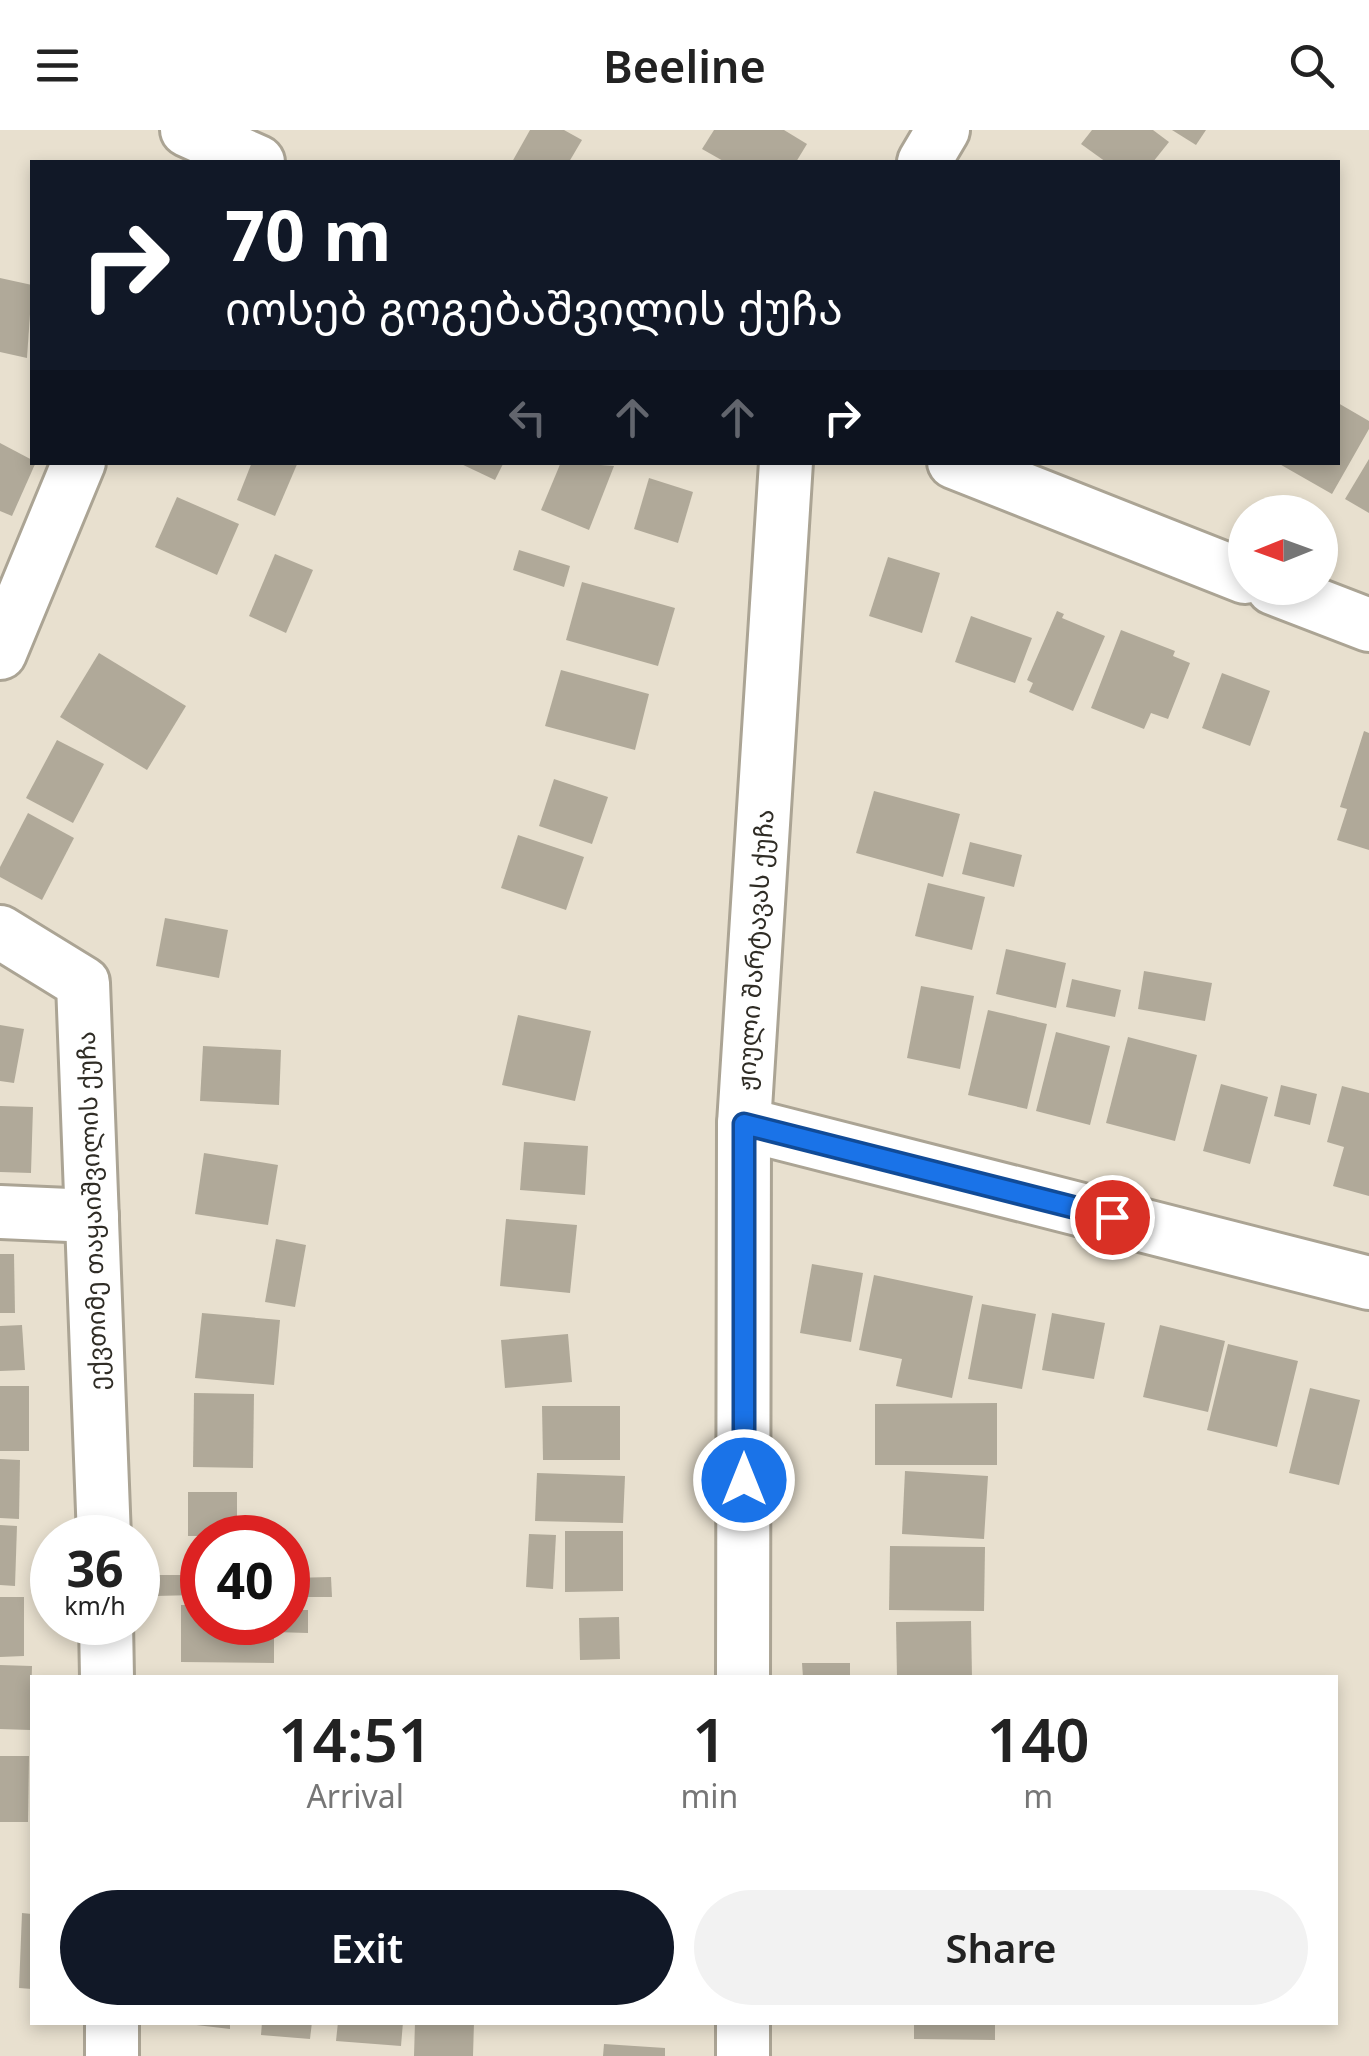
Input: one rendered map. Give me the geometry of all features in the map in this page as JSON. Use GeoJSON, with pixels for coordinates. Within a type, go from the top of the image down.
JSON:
{"type":"FeatureCollection","features":[{"type":"Feature","properties":{"kind":"street"},"geometry":{"type":"LineString","coordinates":[[925,160],[944,130]]}},
{"type":"Feature","properties":{"kind":"street"},"geometry":{"type":"LineString","coordinates":[[0,653],[79,465]]}},
{"type":"Feature","properties":{"kind":"street","name":"ჟიული შარტავას ქუჩა"},"geometry":{"type":"LineString","coordinates":[[744,1675],[744,1124],[786,465]]}},
{"type":"Feature","properties":{"kind":"street"},"geometry":{"type":"LineString","coordinates":[[962,465],[1228,570]]}},
{"type":"Feature","properties":{"kind":"street"},"geometry":{"type":"LineString","coordinates":[[1317,605],[1369,625]]}},
{"type":"Feature","properties":{"kind":"street","name":"ექვთიმე თაყაიშვილის ქუჩა"},"geometry":{"type":"LineString","coordinates":[[0,932],[84,982],[103,1515]]}},
{"type":"Feature","properties":{"kind":"street"},"geometry":{"type":"LineString","coordinates":[[744,1124],[1369,1283]]}},
{"type":"Feature","properties":{"kind":"street"},"geometry":{"type":"LineString","coordinates":[[0,1212],[92,1216]]}},
{"type":"Feature","properties":{"kind":"street"},"geometry":{"type":"LineString","coordinates":[[106,1645],[107,1675]]}},
{"type":"Feature","properties":{"kind":"street"},"geometry":{"type":"LineString","coordinates":[[112,2025],[112,2056]]}},
{"type":"Feature","properties":{"kind":"street"},"geometry":{"type":"LineString","coordinates":[[743,2025],[743,2056]]}},
{"type":"Feature","properties":{"kind":"building"},"geometry":{"type":"Polygon","coordinates":[[[530,130],[564,130],[582,140],[570,160],[513,160],[530,130]]]}},
{"type":"Feature","properties":{"kind":"building"},"geometry":{"type":"Polygon","coordinates":[[[714,130],[784,130],[807,144],[797,160],[721,160],[702,149],[714,130]]]}},
{"type":"Feature","properties":{"kind":"building"},"geometry":{"type":"Polygon","coordinates":[[[1092,130],[1153,130],[1169,142],[1155,160],[1103,160],[1081,144],[1092,130]]]}},
{"type":"Feature","properties":{"kind":"building"},"geometry":{"type":"Polygon","coordinates":[[[1172,130],[1206,130],[1196,145],[1172,130]]]}},
{"type":"Feature","properties":{"kind":"building"},"geometry":{"type":"Polygon","coordinates":[[[0,278],[30,285],[30,314],[27,358],[0,352],[0,278]]]}},
{"type":"Feature","properties":{"kind":"building"},"geometry":{"type":"Polygon","coordinates":[[[1340,404],[1369,421],[1369,429],[1332,494],[1281,465],[1340,465],[1340,404]]]}},
{"type":"Feature","properties":{"kind":"building"},"geometry":{"type":"Polygon","coordinates":[[[0,443],[35,465],[12,516],[0,511],[0,443]]]}},
{"type":"Feature","properties":{"kind":"building"},"geometry":{"type":"Polygon","coordinates":[[[1369,459],[1369,513],[1345,499],[1369,459]]]}},
{"type":"Feature","properties":{"kind":"building"},"geometry":{"type":"Polygon","coordinates":[[[251,465],[297,465],[275,516],[237,500],[251,465]]]}},
{"type":"Feature","properties":{"kind":"building"},"geometry":{"type":"Polygon","coordinates":[[[463,465],[502,465],[495,480],[463,465]]]}},
{"type":"Feature","properties":{"kind":"building"},"geometry":{"type":"Polygon","coordinates":[[[560,465],[614,466],[589,530],[541,510],[560,465]]]}},
{"type":"Feature","properties":{"kind":"building"},"geometry":{"type":"Polygon","coordinates":[[[649,478],[693,492],[678,543],[634,529],[649,478]]]}},
{"type":"Feature","properties":{"kind":"building"},"geometry":{"type":"Polygon","coordinates":[[[177,497],[239,524],[217,575],[155,547],[177,497]]]}},
{"type":"Feature","properties":{"kind":"building"},"geometry":{"type":"Polygon","coordinates":[[[519,550],[570,566],[564,587],[513,570],[519,550]]]}},
{"type":"Feature","properties":{"kind":"building"},"geometry":{"type":"Polygon","coordinates":[[[275,554],[313,570],[286,633],[249,616],[275,554]]]}},
{"type":"Feature","properties":{"kind":"building"},"geometry":{"type":"Polygon","coordinates":[[[888,557],[940,573],[922,633],[869,616],[888,557]]]}},
{"type":"Feature","properties":{"kind":"building"},"geometry":{"type":"Polygon","coordinates":[[[582,582],[675,608],[658,666],[566,640],[582,582]]]}},
{"type":"Feature","properties":{"kind":"building"},"geometry":{"type":"Polygon","coordinates":[[[1057,611],[1064,614],[1062,618],[1105,636],[1073,711],[1029,692],[1033,683],[1027,680],[1057,611]]]}},
{"type":"Feature","properties":{"kind":"building"},"geometry":{"type":"Polygon","coordinates":[[[971,616],[1032,638],[1015,683],[955,662],[971,616]]]}},
{"type":"Feature","properties":{"kind":"building"},"geometry":{"type":"Polygon","coordinates":[[[1121,630],[1175,651],[1173,656],[1190,663],[1168,719],[1151,713],[1144,729],[1091,708],[1121,630]]]}},
{"type":"Feature","properties":{"kind":"building"},"geometry":{"type":"Polygon","coordinates":[[[99,653],[186,706],[147,770],[60,717],[99,653]]]}},
{"type":"Feature","properties":{"kind":"building"},"geometry":{"type":"Polygon","coordinates":[[[561,670],[649,694],[635,750],[545,726],[561,670]]]}},
{"type":"Feature","properties":{"kind":"building"},"geometry":{"type":"Polygon","coordinates":[[[1222,673],[1270,691],[1250,746],[1202,728],[1222,673]]]}},
{"type":"Feature","properties":{"kind":"building"},"geometry":{"type":"Polygon","coordinates":[[[1364,731],[1369,733],[1369,850],[1337,840],[1347,809],[1340,807],[1364,731]]]}},
{"type":"Feature","properties":{"kind":"building"},"geometry":{"type":"Polygon","coordinates":[[[57,740],[104,764],[73,823],[26,798],[57,740]]]}},
{"type":"Feature","properties":{"kind":"building"},"geometry":{"type":"Polygon","coordinates":[[[554,779],[608,797],[592,844],[539,826],[554,779]]]}},
{"type":"Feature","properties":{"kind":"building"},"geometry":{"type":"Polygon","coordinates":[[[874,791],[960,814],[943,877],[856,853],[874,791]]]}},
{"type":"Feature","properties":{"kind":"building"},"geometry":{"type":"Polygon","coordinates":[[[28,813],[74,838],[42,900],[0,877],[0,867],[28,813]]]}},
{"type":"Feature","properties":{"kind":"building"},"geometry":{"type":"Polygon","coordinates":[[[518,835],[584,857],[566,910],[501,888],[518,835]]]}},
{"type":"Feature","properties":{"kind":"building"},"geometry":{"type":"Polygon","coordinates":[[[970,842],[1022,855],[1014,887],[962,874],[970,842]]]}},
{"type":"Feature","properties":{"kind":"building"},"geometry":{"type":"Polygon","coordinates":[[[928,883],[985,897],[972,950],[915,936],[928,883]]]}},
{"type":"Feature","properties":{"kind":"building"},"geometry":{"type":"Polygon","coordinates":[[[165,918],[228,930],[219,978],[156,966],[165,918]]]}},
{"type":"Feature","properties":{"kind":"building"},"geometry":{"type":"Polygon","coordinates":[[[1006,949],[1066,963],[1056,1008],[996,994],[1006,949]]]}},
{"type":"Feature","properties":{"kind":"building"},"geometry":{"type":"Polygon","coordinates":[[[1144,971],[1212,983],[1205,1021],[1138,1009],[1144,971]]]}},
{"type":"Feature","properties":{"kind":"building"},"geometry":{"type":"Polygon","coordinates":[[[1072,979],[1121,990],[1115,1017],[1066,1007],[1072,979]]]}},
{"type":"Feature","properties":{"kind":"building"},"geometry":{"type":"Polygon","coordinates":[[[921,986],[974,996],[960,1069],[907,1058],[921,986]]]}},
{"type":"Feature","properties":{"kind":"building"},"geometry":{"type":"Polygon","coordinates":[[[988,1010],[1047,1024],[1027,1109],[968,1095],[988,1010]]]}},
{"type":"Feature","properties":{"kind":"building"},"geometry":{"type":"Polygon","coordinates":[[[518,1015],[591,1031],[575,1101],[502,1085],[518,1015]]]}},
{"type":"Feature","properties":{"kind":"building"},"geometry":{"type":"Polygon","coordinates":[[[0,1025],[24,1029],[14,1083],[0,1081],[0,1025]]]}},
{"type":"Feature","properties":{"kind":"building"},"geometry":{"type":"Polygon","coordinates":[[[1056,1032],[1110,1046],[1090,1125],[1036,1111],[1056,1032]]]}},
{"type":"Feature","properties":{"kind":"building"},"geometry":{"type":"Polygon","coordinates":[[[1128,1037],[1197,1055],[1175,1141],[1106,1123],[1128,1037]]]}},
{"type":"Feature","properties":{"kind":"building"},"geometry":{"type":"Polygon","coordinates":[[[203,1046],[281,1050],[279,1105],[200,1101],[203,1046]]]}},
{"type":"Feature","properties":{"kind":"building"},"geometry":{"type":"Polygon","coordinates":[[[1221,1084],[1268,1097],[1250,1164],[1203,1151],[1221,1084]]]}},
{"type":"Feature","properties":{"kind":"building"},"geometry":{"type":"Polygon","coordinates":[[[1281,1085],[1317,1094],[1310,1125],[1274,1116],[1281,1085]]]}},
{"type":"Feature","properties":{"kind":"building"},"geometry":{"type":"Polygon","coordinates":[[[1342,1086],[1369,1093],[1369,1196],[1333,1186],[1344,1147],[1327,1142],[1342,1086]]]}},
{"type":"Feature","properties":{"kind":"building"},"geometry":{"type":"Polygon","coordinates":[[[0,1106],[33,1107],[31,1173],[0,1172],[0,1106]]]}},
{"type":"Feature","properties":{"kind":"building"},"geometry":{"type":"Polygon","coordinates":[[[524,1142],[588,1146],[585,1195],[520,1190],[524,1142]]]}},
{"type":"Feature","properties":{"kind":"building"},"geometry":{"type":"Polygon","coordinates":[[[204,1153],[278,1165],[268,1225],[195,1214],[204,1153]]]}},
{"type":"Feature","properties":{"kind":"building"},"geometry":{"type":"Polygon","coordinates":[[[506,1219],[577,1225],[570,1293],[500,1286],[506,1219]]]}},
{"type":"Feature","properties":{"kind":"building"},"geometry":{"type":"Polygon","coordinates":[[[276,1239],[306,1245],[295,1307],[265,1302],[276,1239]]]}},
{"type":"Feature","properties":{"kind":"building"},"geometry":{"type":"Polygon","coordinates":[[[0,1254],[14,1254],[15,1313],[0,1313],[0,1254]]]}},
{"type":"Feature","properties":{"kind":"building"},"geometry":{"type":"Polygon","coordinates":[[[812,1264],[863,1273],[851,1342],[800,1333],[812,1264]]]}},
{"type":"Feature","properties":{"kind":"building"},"geometry":{"type":"Polygon","coordinates":[[[874,1275],[973,1296],[952,1398],[896,1386],[902,1359],[859,1350],[874,1275]]]}},
{"type":"Feature","properties":{"kind":"building"},"geometry":{"type":"Polygon","coordinates":[[[982,1304],[1036,1314],[1022,1389],[968,1379],[982,1304]]]}},
{"type":"Feature","properties":{"kind":"building"},"geometry":{"type":"Polygon","coordinates":[[[202,1313],[280,1320],[274,1385],[195,1378],[202,1313]]]}},
{"type":"Feature","properties":{"kind":"building"},"geometry":{"type":"Polygon","coordinates":[[[1052,1313],[1105,1323],[1094,1379],[1042,1370],[1052,1313]]]}},
{"type":"Feature","properties":{"kind":"building"},"geometry":{"type":"Polygon","coordinates":[[[22,1325],[25,1370],[0,1371],[0,1326],[22,1325]]]}},
{"type":"Feature","properties":{"kind":"building"},"geometry":{"type":"Polygon","coordinates":[[[1160,1325],[1225,1341],[1208,1412],[1143,1397],[1160,1325]]]}},
{"type":"Feature","properties":{"kind":"building"},"geometry":{"type":"Polygon","coordinates":[[[568,1334],[572,1382],[505,1388],[501,1340],[568,1334]]]}},
{"type":"Feature","properties":{"kind":"building"},"geometry":{"type":"Polygon","coordinates":[[[1228,1344],[1298,1361],[1277,1447],[1207,1430],[1228,1344]]]}},
{"type":"Feature","properties":{"kind":"building"},"geometry":{"type":"Polygon","coordinates":[[[0,1386],[29,1386],[29,1451],[0,1451],[0,1386]]]}},
{"type":"Feature","properties":{"kind":"building"},"geometry":{"type":"Polygon","coordinates":[[[1310,1388],[1360,1400],[1339,1485],[1289,1473],[1310,1388]]]}},
{"type":"Feature","properties":{"kind":"building"},"geometry":{"type":"Polygon","coordinates":[[[194,1393],[254,1394],[253,1468],[193,1467],[194,1393]]]}},
{"type":"Feature","properties":{"kind":"building"},"geometry":{"type":"Polygon","coordinates":[[[997,1403],[997,1465],[875,1465],[875,1404],[997,1403]]]}},
{"type":"Feature","properties":{"kind":"building"},"geometry":{"type":"Polygon","coordinates":[[[542,1406],[620,1406],[620,1460],[543,1460],[542,1406]]]}},
{"type":"Feature","properties":{"kind":"building"},"geometry":{"type":"Polygon","coordinates":[[[0,1459],[20,1460],[19,1519],[0,1518],[0,1459]]]}},
{"type":"Feature","properties":{"kind":"building"},"geometry":{"type":"Polygon","coordinates":[[[905,1471],[988,1476],[984,1539],[902,1534],[905,1471]]]}},
{"type":"Feature","properties":{"kind":"building"},"geometry":{"type":"Polygon","coordinates":[[[537,1473],[625,1476],[623,1523],[535,1521],[537,1473]]]}},
{"type":"Feature","properties":{"kind":"building"},"geometry":{"type":"Polygon","coordinates":[[[188,1492],[237,1492],[237,1515],[188,1515],[188,1492]]]}},
{"type":"Feature","properties":{"kind":"building"},"geometry":{"type":"Polygon","coordinates":[[[0,1525],[17,1526],[15,1586],[0,1585],[0,1525]]]}},
{"type":"Feature","properties":{"kind":"building"},"geometry":{"type":"Polygon","coordinates":[[[565,1531],[623,1531],[623,1591],[565,1592],[565,1531]]]}},
{"type":"Feature","properties":{"kind":"building"},"geometry":{"type":"Polygon","coordinates":[[[529,1534],[556,1535],[553,1589],[526,1587],[529,1534]]]}},
{"type":"Feature","properties":{"kind":"building"},"geometry":{"type":"Polygon","coordinates":[[[890,1546],[985,1547],[984,1611],[889,1610],[890,1546]]]}},
{"type":"Feature","properties":{"kind":"building"},"geometry":{"type":"Polygon","coordinates":[[[160,1575],[180,1575],[180,1595],[160,1596],[160,1575]]]}},
{"type":"Feature","properties":{"kind":"building"},"geometry":{"type":"Polygon","coordinates":[[[331,1577],[332,1597],[310,1597],[310,1578],[331,1577]]]}},
{"type":"Feature","properties":{"kind":"building"},"geometry":{"type":"Polygon","coordinates":[[[0,1597],[24,1597],[24,1656],[0,1657],[0,1597]]]}},
{"type":"Feature","properties":{"kind":"building"},"geometry":{"type":"Polygon","coordinates":[[[619,1617],[620,1659],[580,1660],[579,1618],[619,1617]]]}},
{"type":"Feature","properties":{"kind":"building"},"geometry":{"type":"Polygon","coordinates":[[[971,1621],[972,1675],[897,1675],[896,1622],[971,1621]]]}},
{"type":"Feature","properties":{"kind":"building"},"geometry":{"type":"Polygon","coordinates":[[[181,1645],[274,1645],[274,1663],[181,1662],[181,1645]]]}},
{"type":"Feature","properties":{"kind":"building"},"geometry":{"type":"Polygon","coordinates":[[[802,1663],[850,1663],[850,1675],[803,1675],[802,1663]]]}},
{"type":"Feature","properties":{"kind":"building"},"geometry":{"type":"Polygon","coordinates":[[[0,1665],[32,1666],[30,1730],[0,1729],[0,1665]]]}},
{"type":"Feature","properties":{"kind":"building"},"geometry":{"type":"Polygon","coordinates":[[[0,1756],[29,1756],[28,1822],[0,1822],[0,1756]]]}},
{"type":"Feature","properties":{"kind":"building"},"geometry":{"type":"Polygon","coordinates":[[[22,1913],[30,1914],[30,1989],[19,1988],[22,1913]]]}},
{"type":"Feature","properties":{"kind":"building"},"geometry":{"type":"Polygon","coordinates":[[[196,2025],[230,2025],[230,2029],[196,2025]]]}},
{"type":"Feature","properties":{"kind":"building"},"geometry":{"type":"Polygon","coordinates":[[[262,2025],[312,2025],[310,2039],[261,2035],[262,2025]]]}},
{"type":"Feature","properties":{"kind":"building"},"geometry":{"type":"Polygon","coordinates":[[[338,2025],[403,2025],[401,2046],[336,2041],[338,2025]]]}},
{"type":"Feature","properties":{"kind":"building"},"geometry":{"type":"Polygon","coordinates":[[[415,2025],[474,2025],[473,2056],[414,2056],[415,2025]]]}},
{"type":"Feature","properties":{"kind":"building"},"geometry":{"type":"Polygon","coordinates":[[[914,2025],[995,2025],[995,2040],[914,2039],[914,2025]]]}},
{"type":"Feature","properties":{"kind":"building"},"geometry":{"type":"Polygon","coordinates":[[[604,2044],[665,2048],[665,2056],[603,2056],[604,2044]]]}},
{"type":"Feature","properties":{"kind":"route"},"geometry":{"type":"LineString","coordinates":[[744,1480],[744,1124],[1112,1217]]}}]}
